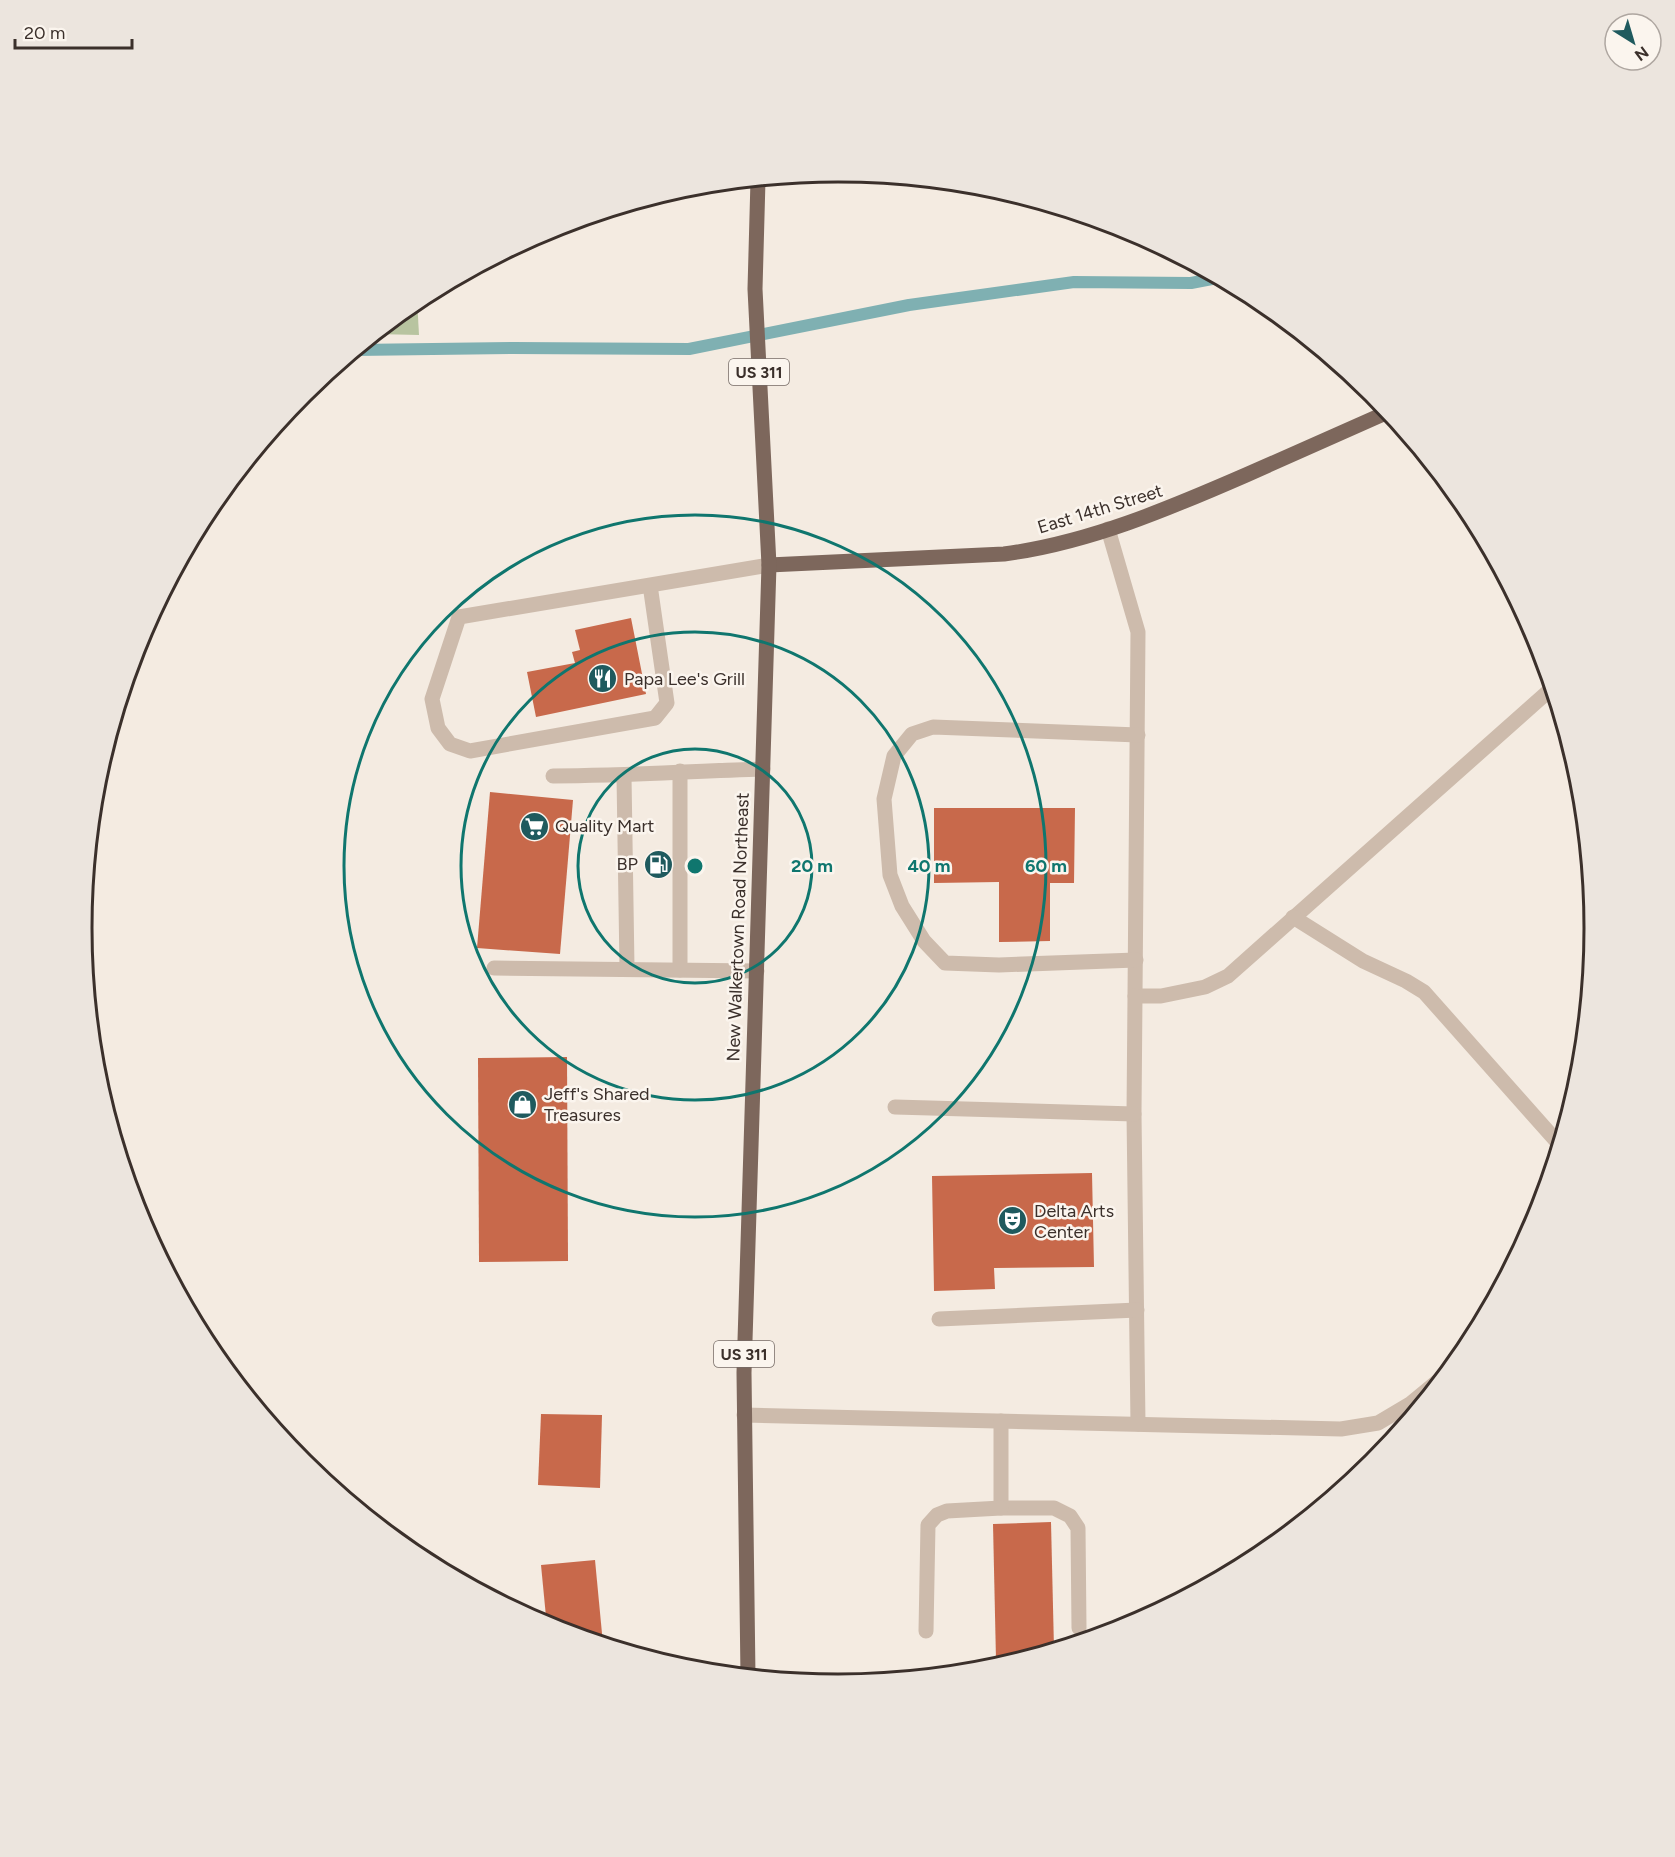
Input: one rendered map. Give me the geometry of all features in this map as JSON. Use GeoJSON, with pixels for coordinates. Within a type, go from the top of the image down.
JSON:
{"type":"FeatureCollection","features":[{"type":"Feature","properties":{"kind":"main road","name":"New Walkertown Road Northeast"},"geometry":{"type":"LineString","coordinates":[[748,1669],[744,1373],[769,565],[755,289],[758,187]]}},
{"type":"Feature","properties":{"kind":"main road","name":"East 14th Street"},"geometry":{"type":"LineString","coordinates":[[769,565],[1004,554],[1079,539],[1180,504],[1379,416]]}},
{"type":"Feature","properties":{"kind":"lane"},"geometry":{"type":"LineString","coordinates":[[1108,529],[1138,633],[1134,1114],[1138,1424]]}},
{"type":"Feature","properties":{"kind":"lane"},"geometry":{"type":"LineString","coordinates":[[650,585],[667,703],[655,718],[470,751],[450,744],[438,728],[432,699],[459,617],[769,565]]}},
{"type":"Feature","properties":{"kind":"lane"},"geometry":{"type":"LineString","coordinates":[[1135,996],[1161,996],[1205,987],[1228,976],[1545,693]]}},
{"type":"Feature","properties":{"kind":"lane"},"geometry":{"type":"LineString","coordinates":[[1136,960],[999,965],[945,963],[924,941],[902,906],[891,875],[884,799],[894,756],[912,735],[933,727],[1138,735]]}},
{"type":"Feature","properties":{"kind":"lane"},"geometry":{"type":"LineString","coordinates":[[553,776],[624,776],[680,771],[763,769]]}},
{"type":"Feature","properties":{"kind":"lane"},"geometry":{"type":"LineString","coordinates":[[680,771],[680,970]]}},
{"type":"Feature","properties":{"kind":"lane"},"geometry":{"type":"LineString","coordinates":[[624,776],[627,968]]}},
{"type":"Feature","properties":{"kind":"lane"},"geometry":{"type":"LineString","coordinates":[[1293,917],[1363,962],[1406,981],[1424,992],[1553,1138]]}},
{"type":"Feature","properties":{"kind":"lane"},"geometry":{"type":"LineString","coordinates":[[494,968],[757,971]]}},
{"type":"Feature","properties":{"kind":"lane"},"geometry":{"type":"LineString","coordinates":[[895,1107],[1134,1114]]}},
{"type":"Feature","properties":{"kind":"lane"},"geometry":{"type":"LineString","coordinates":[[939,1319],[1137,1310]]}},
{"type":"Feature","properties":{"kind":"lane"},"geometry":{"type":"LineString","coordinates":[[744,1415],[1341,1429],[1378,1423],[1415,1400]]}},
{"type":"Feature","properties":{"kind":"lane"},"geometry":{"type":"LineString","coordinates":[[1001,1420],[1001,1508]]}},
{"type":"Feature","properties":{"kind":"lane"},"geometry":{"type":"LineString","coordinates":[[926,1631],[928,1525],[937,1515],[947,1511],[1001,1508],[1054,1508],[1070,1516],[1078,1528],[1079,1628]]}},
{"type":"Feature","properties":{"kind":"green space"},"geometry":{"type":"Polygon","coordinates":[[[418,312],[419,335],[387,334],[418,312]]]}},
{"type":"Feature","properties":{"kind":"building"},"geometry":{"type":"Polygon","coordinates":[[[631,618],[646,694],[536,717],[527,672],[575,663],[572,652],[580,650],[575,630],[631,618]]]}},
{"type":"Feature","properties":{"kind":"building"},"geometry":{"type":"Polygon","coordinates":[[[490,792],[573,800],[560,954],[477,948],[490,792]]]}},
{"type":"Feature","properties":{"kind":"building"},"geometry":{"type":"Polygon","coordinates":[[[934,808],[1075,808],[1074,883],[1050,883],[1050,941],[999,942],[999,882],[934,883],[934,808]]]}},
{"type":"Feature","properties":{"kind":"building"},"geometry":{"type":"Polygon","coordinates":[[[567,1057],[568,1261],[479,1262],[478,1058],[567,1057]]]}},
{"type":"Feature","properties":{"kind":"building","name":"Delta Arts Center"},"geometry":{"type":"Polygon","coordinates":[[[1092,1173],[1094,1267],[994,1268],[995,1289],[934,1291],[932,1176],[1092,1173]]]}},
{"type":"Feature","properties":{"kind":"building"},"geometry":{"type":"Polygon","coordinates":[[[541,1414],[602,1415],[600,1488],[538,1485],[541,1414]]]}},
{"type":"Feature","properties":{"kind":"building"},"geometry":{"type":"Polygon","coordinates":[[[1051,1522],[1054,1642],[996,1657],[993,1524],[1051,1522]]]}},
{"type":"Feature","properties":{"kind":"building"},"geometry":{"type":"Polygon","coordinates":[[[595,1560],[602,1636],[546,1615],[541,1565],[595,1560]]]}},
{"type":"Feature","properties":{"kind":"waterway"},"geometry":{"type":"LineString","coordinates":[[368,350],[689,349],[909,305],[1074,282],[1191,283],[1207,280]]}},
{"type":"Feature","properties":{"kind":"place","name":"Papa Lee's Grill"},"geometry":{"type":"Point","coordinates":[603,679]}},
{"type":"Feature","properties":{"kind":"place","name":"Quality Mart"},"geometry":{"type":"Point","coordinates":[534,826]}},
{"type":"Feature","properties":{"kind":"place","name":"BP"},"geometry":{"type":"Point","coordinates":[659,864]}},
{"type":"Feature","properties":{"kind":"place","name":"Jeff's Shared Treasures"},"geometry":{"type":"Point","coordinates":[523,1104]}},
{"type":"Feature","properties":{"kind":"place","name":"Delta Arts Center"},"geometry":{"type":"Point","coordinates":[1013,1221]}}]}
